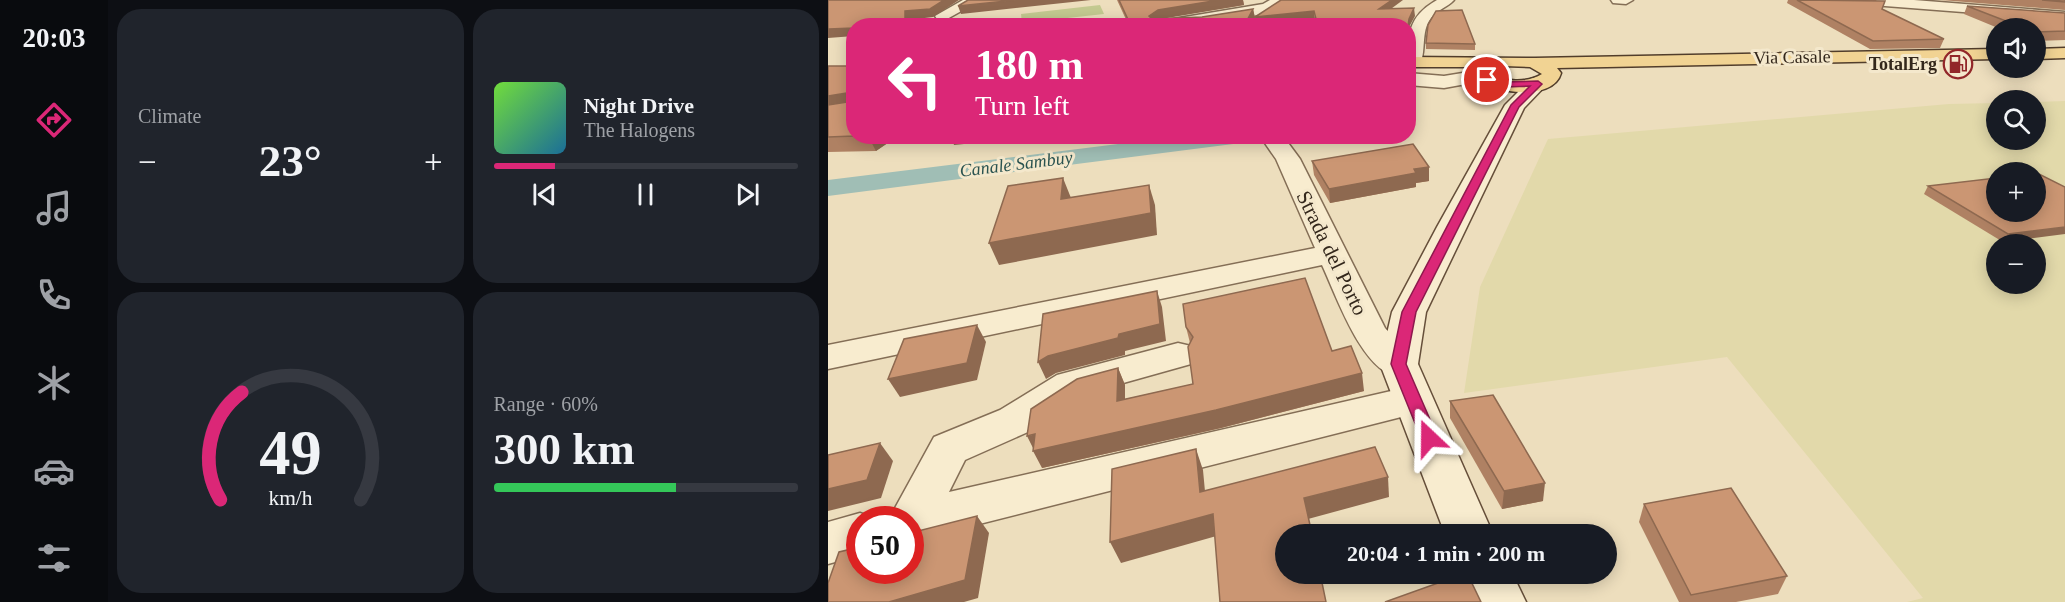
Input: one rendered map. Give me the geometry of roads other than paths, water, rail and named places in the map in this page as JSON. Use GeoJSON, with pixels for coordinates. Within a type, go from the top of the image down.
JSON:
{"type":"FeatureCollection","features":[{"type":"Feature","properties":{"kind":"main road"},"geometry":{"type":"LineString","coordinates":[[2046,54],[2065,53]]}},
{"type":"Feature","properties":{"kind":"main road","name":"Via Casale"},"geometry":{"type":"LineString","coordinates":[[1542,73],[1588,63],[1690,58],[1986,54]]}},
{"type":"Feature","properties":{"kind":"main road"},"geometry":{"type":"LineString","coordinates":[[1416,66],[1434,62],[1504,61],[1542,73]]}},
{"type":"Feature","properties":{"kind":"main road"},"geometry":{"type":"LineString","coordinates":[[1486,76],[1504,61]]}},
{"type":"Feature","properties":{"kind":"main road"},"geometry":{"type":"LineString","coordinates":[[1434,62],[1486,76],[1542,73]]}},
{"type":"Feature","properties":{"kind":"street"},"geometry":{"type":"LineString","coordinates":[[942,16],[974,0]]}},
{"type":"Feature","properties":{"kind":"street"},"geometry":{"type":"LineString","coordinates":[[1208,18],[1267,8],[1281,0]]}},
{"type":"Feature","properties":{"kind":"street"},"geometry":{"type":"LineString","coordinates":[[1416,40],[1427,12],[1448,0]]}},
{"type":"Feature","properties":{"kind":"street"},"geometry":{"type":"LineString","coordinates":[[1618,0],[1626,0]]}},
{"type":"Feature","properties":{"kind":"street"},"geometry":{"type":"LineString","coordinates":[[1859,0],[2065,16]]}},
{"type":"Feature","properties":{"kind":"street"},"geometry":{"type":"LineString","coordinates":[[1416,70],[1444,82],[1486,76],[1515,105]]}},
{"type":"Feature","properties":{"kind":"street"},"geometry":{"type":"LineString","coordinates":[[1465,524],[1406,382],[1409,312],[1515,105],[1542,73]]}},
{"type":"Feature","properties":{"kind":"street","name":"Strada del Porto"},"geometry":{"type":"LineString","coordinates":[[1277,144],[1288,159],[1369,331],[1406,382]]}},
{"type":"Feature","properties":{"kind":"street"},"geometry":{"type":"LineString","coordinates":[[828,357],[1331,254]]}},
{"type":"Feature","properties":{"kind":"street"},"geometry":{"type":"LineString","coordinates":[[919,506],[950,449],[1014,421],[1071,384],[1178,355]]}},
{"type":"Feature","properties":{"kind":"street"},"geometry":{"type":"LineString","coordinates":[[924,517],[1406,382]]}},
{"type":"Feature","properties":{"kind":"street"},"geometry":{"type":"LineString","coordinates":[[828,543],[846,538]]}},
{"type":"Feature","properties":{"kind":"street"},"geometry":{"type":"LineString","coordinates":[[1491,584],[1500,602]]}},
{"type":"Feature","properties":{"kind":"waterway","name":"Canale Sambuy"},"geometry":{"type":"LineString","coordinates":[[828,188],[1177,144]]}},
{"type":"Feature","properties":{"kind":"place","name":"TotalErg"},"geometry":{"type":"Point","coordinates":[1958,64]}}]}
